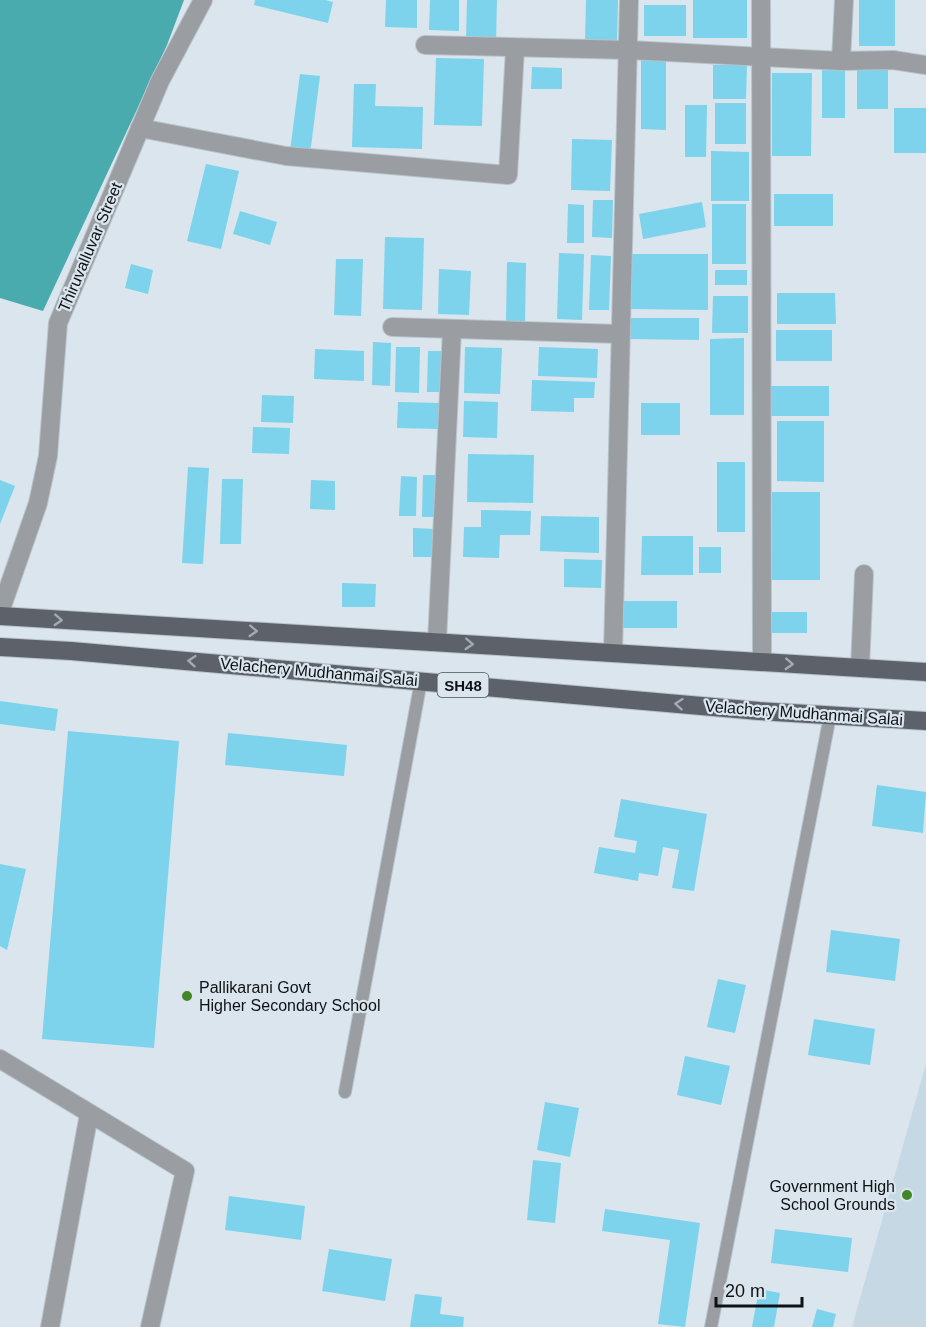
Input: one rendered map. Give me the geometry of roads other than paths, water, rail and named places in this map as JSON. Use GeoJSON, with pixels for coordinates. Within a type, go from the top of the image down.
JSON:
{"type":"FeatureCollection","features":[{"type":"Feature","properties":{"kind":"main road","name":"Velachery Mudhanmai Salai"},"geometry":{"type":"LineString","coordinates":[[0,614],[926,672]]}},
{"type":"Feature","properties":{"kind":"main road","name":"Velachery Mudhanmai Salai"},"geometry":{"type":"LineString","coordinates":[[0,647],[83,652],[830,716],[926,721]]}},
{"type":"Feature","properties":{"kind":"street","name":"Thiruvalluvar Street"},"geometry":{"type":"LineString","coordinates":[[0,614],[38,503],[48,456],[58,323],[160,81],[203,0]]}},
{"type":"Feature","properties":{"kind":"street"},"geometry":{"type":"LineString","coordinates":[[614,653],[629,0]]}},
{"type":"Feature","properties":{"kind":"street"},"geometry":{"type":"LineString","coordinates":[[761,0],[762,662]]}},
{"type":"Feature","properties":{"kind":"street"},"geometry":{"type":"LineString","coordinates":[[841,61],[844,0]]}},
{"type":"Feature","properties":{"kind":"street"},"geometry":{"type":"LineString","coordinates":[[425,45],[629,50],[841,61],[893,60],[926,65]]}},
{"type":"Feature","properties":{"kind":"street"},"geometry":{"type":"LineString","coordinates":[[141,128],[286,156],[508,175],[515,48]]}},
{"type":"Feature","properties":{"kind":"street"},"geometry":{"type":"LineString","coordinates":[[392,327],[620,334]]}},
{"type":"Feature","properties":{"kind":"street"},"geometry":{"type":"LineString","coordinates":[[437,642],[452,329]]}},
{"type":"Feature","properties":{"kind":"street"},"geometry":{"type":"LineString","coordinates":[[860,668],[864,574]]}},
{"type":"Feature","properties":{"kind":"street"},"geometry":{"type":"LineString","coordinates":[[0,1059],[185,1171],[150,1327]]}},
{"type":"Feature","properties":{"kind":"street"},"geometry":{"type":"LineString","coordinates":[[50,1327],[89,1113]]}},
{"type":"Feature","properties":{"kind":"lane"},"geometry":{"type":"LineString","coordinates":[[345,1092],[421,681]]}},
{"type":"Feature","properties":{"kind":"lane"},"geometry":{"type":"LineString","coordinates":[[711,1327],[830,716]]}},
{"type":"Feature","properties":{"kind":"water"},"geometry":{"type":"Polygon","coordinates":[[[0,0],[184,0],[167,45],[43,311],[0,298],[0,0]]]}},
{"type":"Feature","properties":{"kind":"place","name":"Pallikarani Govt Higher Secondary School"},"geometry":{"type":"Point","coordinates":[187,996]}},
{"type":"Feature","properties":{"kind":"place","name":"Government High School Grounds"},"geometry":{"type":"Point","coordinates":[907,1195]}}]}
